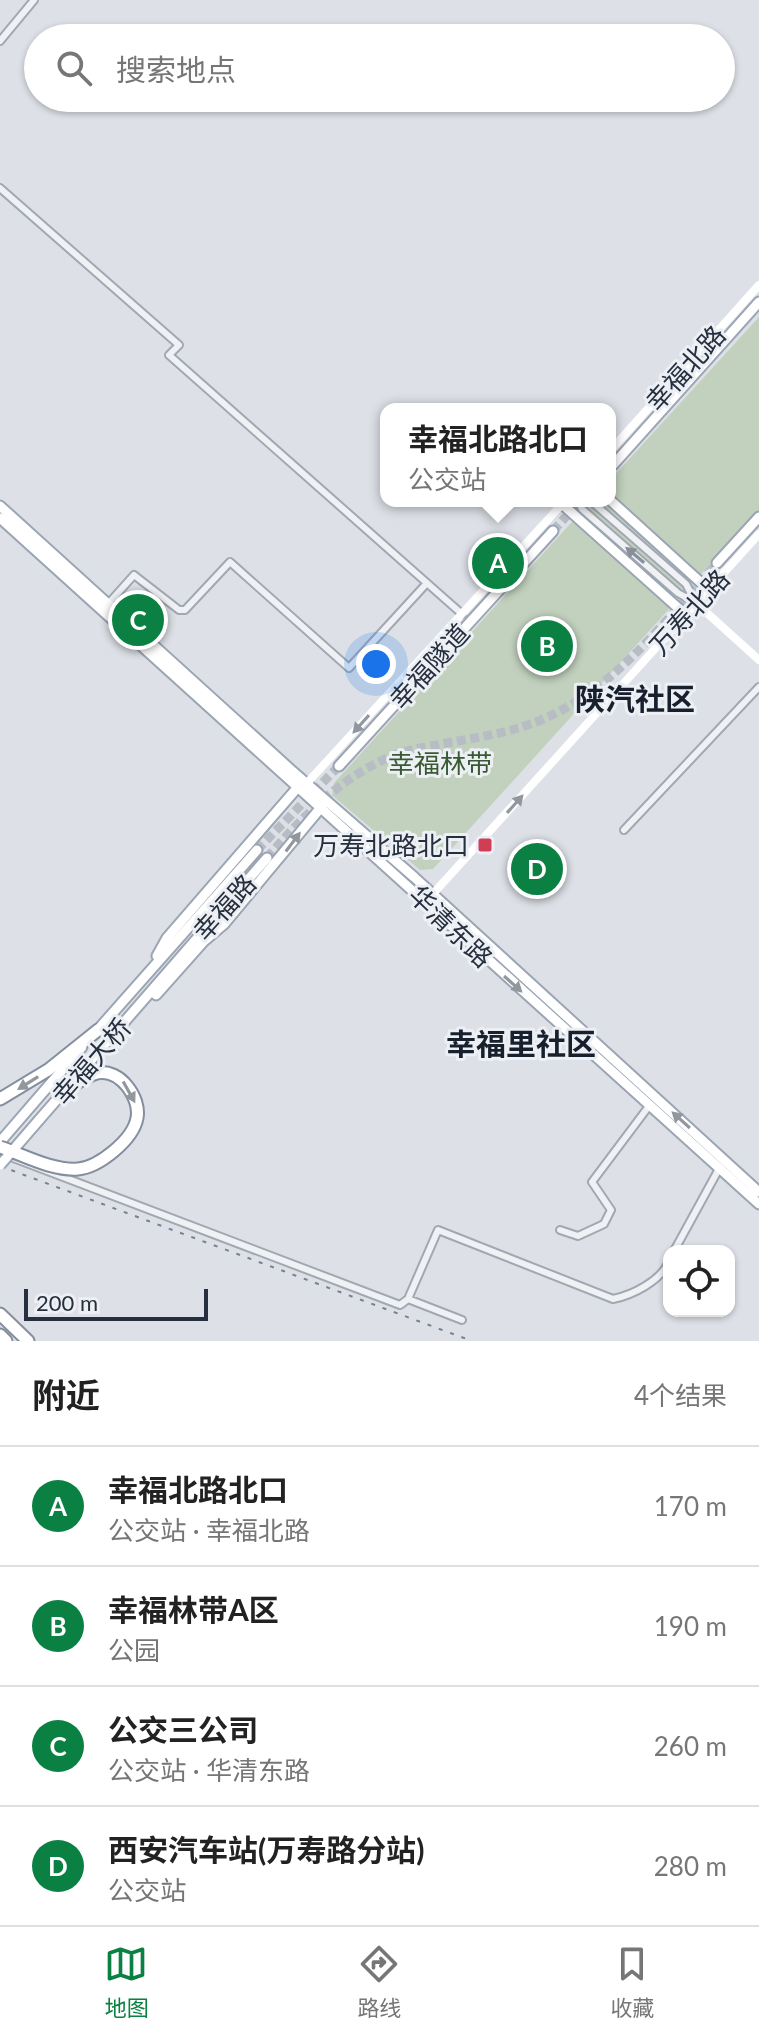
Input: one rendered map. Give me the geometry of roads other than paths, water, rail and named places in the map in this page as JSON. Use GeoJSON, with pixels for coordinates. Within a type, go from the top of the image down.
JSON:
{"type":"FeatureCollection","features":[{"type":"Feature","properties":{"kind":"highway"},"geometry":{"type":"LineString","coordinates":[[0,1099],[48,1070],[98,1030]]}},
{"type":"Feature","properties":{"kind":"highway"},"geometry":{"type":"LineString","coordinates":[[0,1144],[60,1167],[84,1168],[112,1153],[136,1123],[134,1098],[124,1082],[114,1076],[98,1073],[64,1091]]}},
{"type":"Feature","properties":{"kind":"highway"},"geometry":{"type":"LineString","coordinates":[[0,1314],[28,1341]]}},
{"type":"Feature","properties":{"kind":"highway"},"geometry":{"type":"LineString","coordinates":[[10,1324],[40,1341]]}},
{"type":"Feature","properties":{"kind":"highway"},"geometry":{"type":"LineString","coordinates":[[0,1335],[6,1341]]}},
{"type":"Feature","properties":{"kind":"main road","name":"幸福北路"},"geometry":{"type":"LineString","coordinates":[[616,444],[759,285]]}},
{"type":"Feature","properties":{"kind":"main road"},"geometry":{"type":"LineString","coordinates":[[616,462],[759,302]]}},
{"type":"Feature","properties":{"kind":"main road","name":"华清东路"},"geometry":{"type":"LineString","coordinates":[[0,503],[290,769],[308,782],[324,804],[425,903],[759,1204]]}},
{"type":"Feature","properties":{"kind":"main road"},"geometry":{"type":"LineString","coordinates":[[616,505],[709,590]]}},
{"type":"Feature","properties":{"kind":"main road"},"geometry":{"type":"LineString","coordinates":[[169,943],[298,787],[308,782],[558,507]]}},
{"type":"Feature","properties":{"kind":"main road"},"geometry":{"type":"LineString","coordinates":[[568,507],[686,615]]}},
{"type":"Feature","properties":{"kind":"main road"},"geometry":{"type":"LineString","coordinates":[[717,563],[759,517]]}},
{"type":"Feature","properties":{"kind":"main road","name":"华清东路"},"geometry":{"type":"LineString","coordinates":[[0,519],[298,787],[324,804],[433,894],[759,1192]]}},
{"type":"Feature","properties":{"kind":"main road","name":"幸福隧道"},"geometry":{"type":"LineString","coordinates":[[339,766],[553,531]]}},
{"type":"Feature","properties":{"kind":"main road","name":"万寿北路"},"geometry":{"type":"LineString","coordinates":[[425,903],[759,534]]}},
{"type":"Feature","properties":{"kind":"main road"},"geometry":{"type":"LineString","coordinates":[[696,603],[759,660]]}},
{"type":"Feature","properties":{"kind":"main road"},"geometry":{"type":"LineString","coordinates":[[117,1031],[151,1001],[204,941],[224,924],[324,804]]}},
{"type":"Feature","properties":{"kind":"main road","name":"幸福路"},"geometry":{"type":"LineString","coordinates":[[169,943],[257,850]]}},
{"type":"Feature","properties":{"kind":"main road","name":"幸福路"},"geometry":{"type":"LineString","coordinates":[[181,955],[267,858]]}},
{"type":"Feature","properties":{"kind":"main road","name":"幸福大桥"},"geometry":{"type":"LineString","coordinates":[[0,1144],[145,977],[169,943]]}},
{"type":"Feature","properties":{"kind":"main road","name":"幸福大桥"},"geometry":{"type":"LineString","coordinates":[[0,1165],[181,955]]}},
{"type":"Feature","properties":{"kind":"street"},"geometry":{"type":"LineString","coordinates":[[0,41],[34,0]]}},
{"type":"Feature","properties":{"kind":"street"},"geometry":{"type":"LineString","coordinates":[[0,188],[179,345],[169,355],[462,614]]}},
{"type":"Feature","properties":{"kind":"street"},"geometry":{"type":"LineString","coordinates":[[581,507],[678,593],[696,603]]}},
{"type":"Feature","properties":{"kind":"street"},"geometry":{"type":"LineString","coordinates":[[598,507],[686,584],[696,603]]}},
{"type":"Feature","properties":{"kind":"street"},"geometry":{"type":"LineString","coordinates":[[108,604],[134,575],[179,610],[185,610],[230,562],[349,668],[427,583]]}},
{"type":"Feature","properties":{"kind":"street"},"geometry":{"type":"LineString","coordinates":[[624,830],[759,687]]}},
{"type":"Feature","properties":{"kind":"street"},"geometry":{"type":"LineString","coordinates":[[560,1230],[578,1236],[604,1224],[611,1210],[592,1182],[649,1106]]}},
{"type":"Feature","properties":{"kind":"street"},"geometry":{"type":"LineString","coordinates":[[0,1153],[400,1305],[408,1299],[438,1230],[613,1299],[629,1296],[663,1273]]}},
{"type":"Feature","properties":{"kind":"street"},"geometry":{"type":"LineString","coordinates":[[677,1245],[720,1167]]}},
{"type":"Feature","properties":{"kind":"street"},"geometry":{"type":"LineString","coordinates":[[408,1299],[462,1320]]}},
{"type":"Feature","properties":{"kind":"tunnel"},"geometry":{"type":"LineString","coordinates":[[553,531],[575,507]]}},
{"type":"Feature","properties":{"kind":"tunnel"},"geometry":{"type":"LineString","coordinates":[[267,858],[314,808],[369,767],[411,750],[526,726],[568,707],[592,691],[637,652],[717,563]]}},
{"type":"Feature","properties":{"kind":"tunnel"},"geometry":{"type":"LineString","coordinates":[[257,850],[339,766]]}},
{"type":"Feature","properties":{"kind":"railway"},"geometry":{"type":"LineString","coordinates":[[0,1166],[472,1341]]}},
{"type":"Feature","properties":{"kind":"place","name":"幸福北路北口"},"geometry":{"type":"Point","coordinates":[498,563]}},
{"type":"Feature","properties":{"kind":"place","name":"公交三公司"},"geometry":{"type":"Point","coordinates":[138,620]}},
{"type":"Feature","properties":{"kind":"place","name":"幸福林带A区"},"geometry":{"type":"Point","coordinates":[547,646]}},
{"type":"Feature","properties":{"kind":"place","name":"万寿北路北口"},"geometry":{"type":"Point","coordinates":[485,845]}},
{"type":"Feature","properties":{"kind":"place","name":"西安汽车站(万寿路分站)"},"geometry":{"type":"Point","coordinates":[537,869]}},
{"type":"Feature","properties":{"kind":"district","name":"陕汽社区"},"geometry":{"type":"Point","coordinates":[635,698]}},
{"type":"Feature","properties":{"kind":"district","name":"幸福里社区"},"geometry":{"type":"Point","coordinates":[521,1043]}},
{"type":"Feature","properties":{"kind":"park label","name":"幸福林带"},"geometry":{"type":"Point","coordinates":[440,763]}}]}
